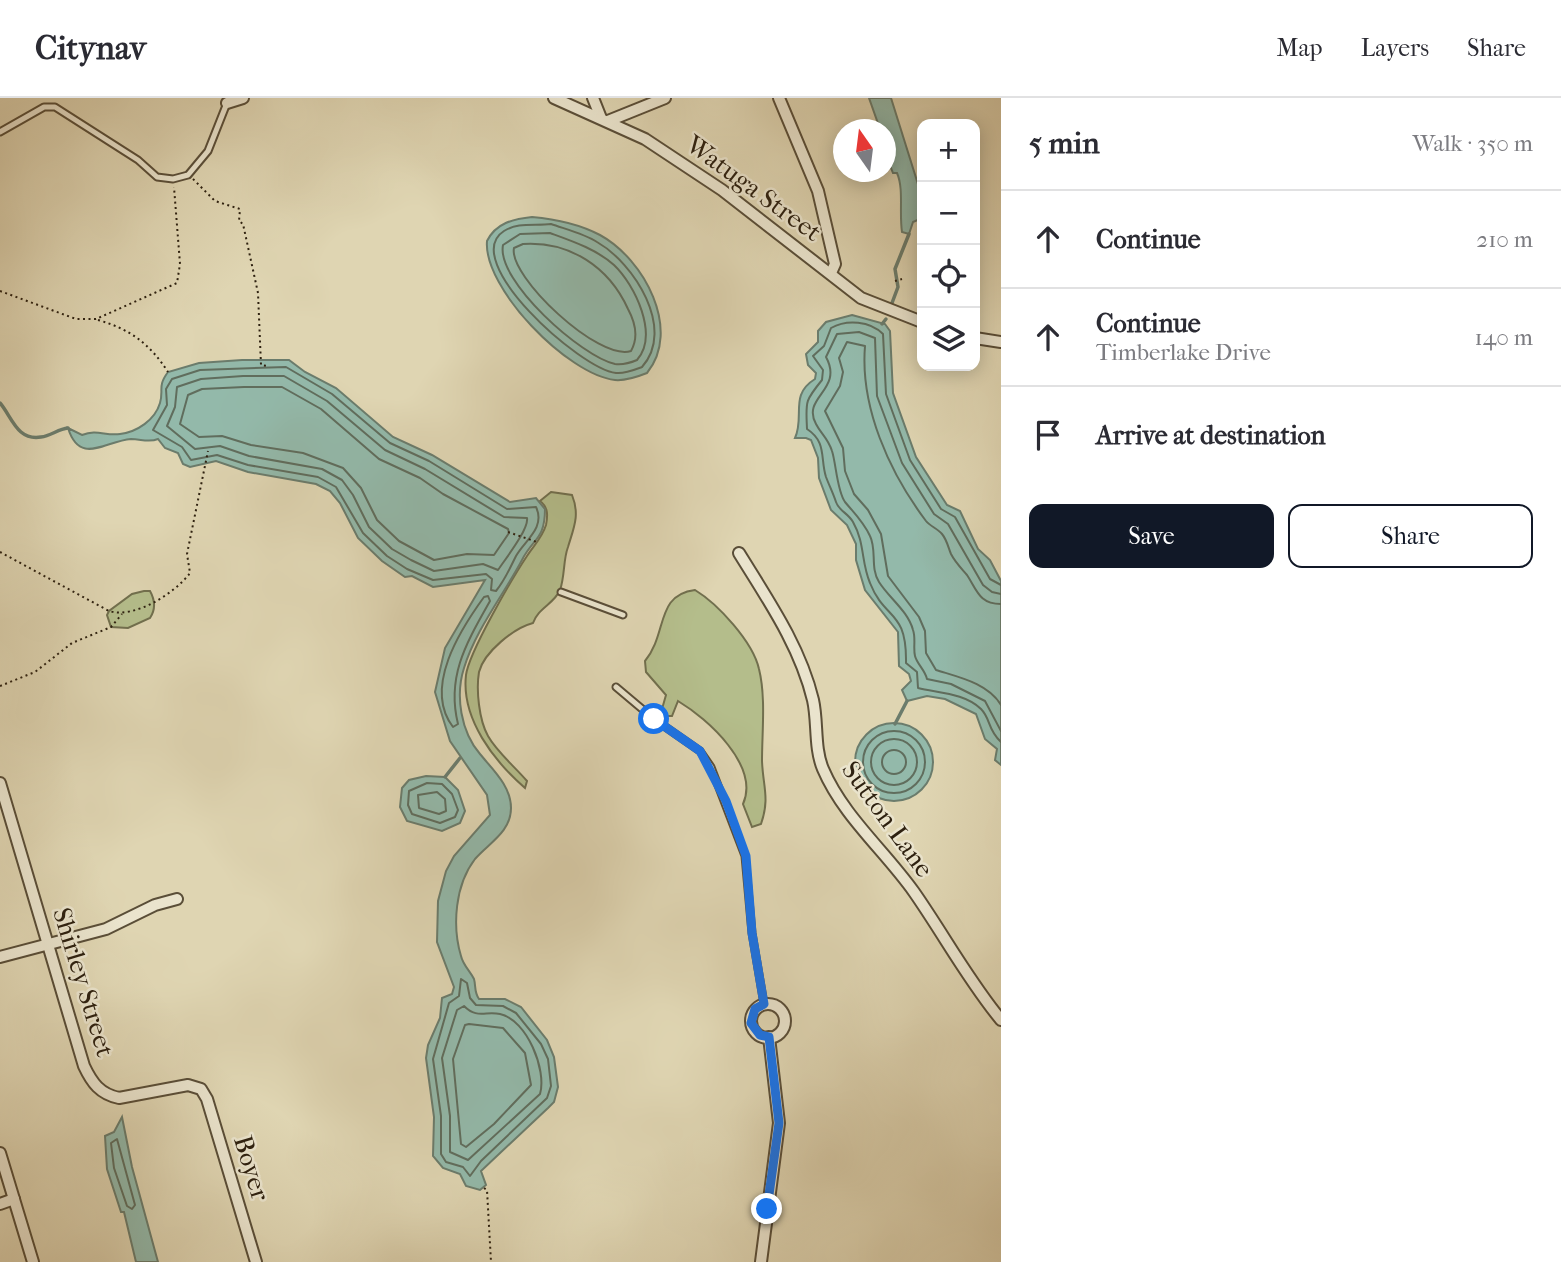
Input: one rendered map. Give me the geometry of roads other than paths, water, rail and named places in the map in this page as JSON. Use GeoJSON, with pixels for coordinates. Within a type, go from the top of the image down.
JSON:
{"type":"FeatureCollection","features":[{"type":"Feature","properties":{"kind":"street"},"geometry":{"type":"LineString","coordinates":[[227,103],[243,98]]}},
{"type":"Feature","properties":{"kind":"street","name":"Watuga Street"},"geometry":{"type":"LineString","coordinates":[[554,98],[645,139],[700,174],[861,298],[917,320]]}},
{"type":"Feature","properties":{"kind":"street"},"geometry":{"type":"LineString","coordinates":[[593,98],[604,119],[665,98]]}},
{"type":"Feature","properties":{"kind":"street"},"geometry":{"type":"LineString","coordinates":[[779,98],[818,191],[835,264],[831,273]]}},
{"type":"Feature","properties":{"kind":"street"},"geometry":{"type":"LineString","coordinates":[[980,339],[1001,342]]}},
{"type":"Feature","properties":{"kind":"street","name":"Sutton Lane"},"geometry":{"type":"LineString","coordinates":[[739,554],[799,655],[814,702],[821,765],[832,786],[849,813],[916,894],[950,950],[1001,1020]]}},
{"type":"Feature","properties":{"kind":"street","name":"Shirley Street"},"geometry":{"type":"LineString","coordinates":[[0,783],[84,1066],[94,1085],[119,1098],[188,1085],[201,1088]]}},
{"type":"Feature","properties":{"kind":"street"},"geometry":{"type":"LineString","coordinates":[[0,957],[48,942],[106,929],[155,905],[177,898]]}},
{"type":"Feature","properties":{"kind":"street"},"geometry":{"type":"LineString","coordinates":[[764,1004],[777,1006],[785,1019],[779,1033],[769,1037],[760,1035],[751,1023],[755,1009],[764,1004]]}},
{"type":"Feature","properties":{"kind":"street"},"geometry":{"type":"LineString","coordinates":[[761,1262],[779,1123],[769,1037]]}},
{"type":"Feature","properties":{"kind":"street","name":"Boyer"},"geometry":{"type":"LineString","coordinates":[[201,1088],[207,1099],[256,1262]]}},
{"type":"Feature","properties":{"kind":"street"},"geometry":{"type":"LineString","coordinates":[[0,1153],[33,1262]]}},
{"type":"Feature","properties":{"kind":"street"},"geometry":{"type":"LineString","coordinates":[[0,1204],[14,1199]]}},
{"type":"Feature","properties":{"kind":"lane"},"geometry":{"type":"LineString","coordinates":[[0,132],[44,107],[55,107],[138,160],[157,177],[173,179],[188,175],[208,151],[227,103]]}},
{"type":"Feature","properties":{"kind":"lane"},"geometry":{"type":"LineString","coordinates":[[561,592],[623,615]]}},
{"type":"Feature","properties":{"kind":"lane"},"geometry":{"type":"LineString","coordinates":[[616,687],[654,719],[700,751],[711,766],[746,856],[752,933],[764,1004]]}},
{"type":"Feature","properties":{"kind":"water"},"geometry":{"type":"Polygon","coordinates":[[[869,98],[891,98],[917,181],[917,220],[913,222],[909,234],[902,232],[900,186],[896,173],[896,119],[876,119],[869,98]]]}},
{"type":"Feature","properties":{"kind":"water"},"geometry":{"type":"Polygon","coordinates":[[[532,217],[567,223],[592,231],[616,246],[631,261],[653,297],[659,317],[661,337],[657,356],[647,373],[619,380],[596,375],[553,346],[513,304],[489,260],[487,241],[495,230],[506,223],[532,217]]]}},
{"type":"Feature","properties":{"kind":"water"},"geometry":{"type":"Polygon","coordinates":[[[852,315],[885,324],[890,331],[893,393],[916,457],[947,505],[960,511],[978,549],[990,560],[1001,581],[1001,765],[995,760],[997,749],[985,739],[976,714],[945,699],[927,696],[907,701],[902,690],[911,681],[909,674],[899,666],[898,632],[865,590],[856,560],[856,544],[847,525],[831,510],[819,478],[818,458],[811,440],[795,438],[802,392],[815,379],[816,373],[808,365],[806,354],[818,342],[818,331],[826,322],[852,315]]]}},
{"type":"Feature","properties":{"kind":"water"},"geometry":{"type":"Polygon","coordinates":[[[289,360],[305,372],[336,388],[393,437],[432,455],[510,502],[536,498],[545,509],[541,533],[526,553],[483,626],[469,654],[461,679],[460,702],[464,725],[473,745],[505,785],[511,808],[503,830],[468,869],[459,893],[456,919],[461,956],[474,979],[477,996],[479,999],[505,999],[521,1007],[547,1040],[554,1057],[558,1087],[554,1102],[481,1171],[486,1185],[480,1190],[466,1186],[460,1174],[443,1168],[433,1156],[434,1117],[426,1058],[428,1045],[440,1018],[442,998],[452,994],[454,987],[437,942],[438,901],[446,871],[454,856],[490,815],[487,795],[450,741],[435,692],[445,648],[485,580],[433,587],[412,576],[405,577],[382,561],[358,538],[340,503],[330,491],[316,484],[248,472],[216,461],[190,467],[183,464],[178,453],[165,448],[158,439],[131,439],[86,449],[73,439],[68,428],[82,435],[133,431],[150,420],[158,409],[161,388],[168,372],[199,363],[289,360]]]}},
{"type":"Feature","properties":{"kind":"water"},"geometry":{"type":"Polygon","coordinates":[[[894,723],[909,726],[921,735],[930,747],[933,762],[930,777],[921,789],[909,798],[894,801],[879,798],[867,789],[858,777],[855,762],[858,747],[867,735],[879,726],[894,723]]]}},
{"type":"Feature","properties":{"kind":"water"},"geometry":{"type":"Polygon","coordinates":[[[426,776],[445,777],[458,790],[465,811],[460,823],[442,831],[407,821],[400,807],[402,788],[409,780],[426,776]]]}},
{"type":"Feature","properties":{"kind":"water"},"geometry":{"type":"Polygon","coordinates":[[[122,1117],[132,1167],[158,1262],[136,1262],[124,1212],[121,1212],[107,1169],[105,1136],[114,1132],[122,1117]]]}},
{"type":"Feature","properties":{"kind":"waterway"},"geometry":{"type":"LineString","coordinates":[[892,303],[898,287],[895,269],[909,234]]}},
{"type":"Feature","properties":{"kind":"waterway"},"geometry":{"type":"LineString","coordinates":[[882,324],[886,319]]}},
{"type":"Feature","properties":{"kind":"waterway"},"geometry":{"type":"LineString","coordinates":[[0,403],[16,427],[26,435],[45,436],[68,428]]}},
{"type":"Feature","properties":{"kind":"waterway"},"geometry":{"type":"LineString","coordinates":[[895,724],[907,701]]}},
{"type":"Feature","properties":{"kind":"waterway"},"geometry":{"type":"LineString","coordinates":[[445,777],[460,758]]}}]}
